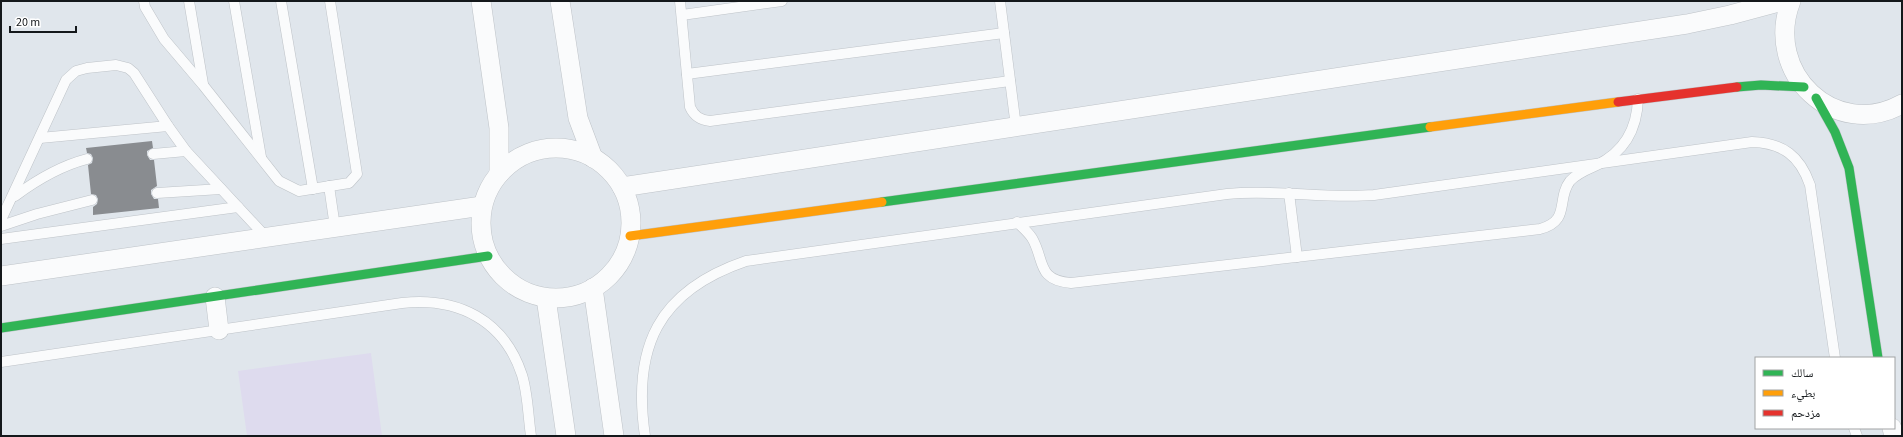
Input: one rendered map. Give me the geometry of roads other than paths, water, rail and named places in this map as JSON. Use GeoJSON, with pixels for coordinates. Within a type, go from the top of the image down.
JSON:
{"type":"FeatureCollection","features":[{"type":"Feature","properties":{"kind":"street"},"geometry":{"type":"LineString","coordinates":[[481,1],[499,128],[499,174]]}},
{"type":"Feature","properties":{"kind":"street"},"geometry":{"type":"LineString","coordinates":[[560,1],[578,118],[593,158]]}},
{"type":"Feature","properties":{"kind":"street"},"geometry":{"type":"LineString","coordinates":[[622,187],[1687,24],[1730,15],[1782,1]]}},
{"type":"Feature","properties":{"kind":"street"},"geometry":{"type":"LineString","coordinates":[[1791,1],[1784,28],[1784,44],[1788,60],[1795,74],[1810,93],[1835,132],[1849,168],[1878,357]]}},
{"type":"Feature","properties":{"kind":"street"},"geometry":{"type":"LineString","coordinates":[[630,236],[1740,86],[1810,93],[1834,108],[1854,113],[1875,113],[1894,108],[1902,104]]}},
{"type":"Feature","properties":{"kind":"street"},"geometry":{"type":"LineString","coordinates":[[553,148],[567,150],[593,158],[605,166],[622,187],[629,208],[631,220],[630,236],[623,257],[610,275],[593,288],[570,297],[546,298],[522,290],[502,276],[488,256],[481,232],[482,206],[488,189],[499,174],[514,160],[533,151],[553,148]]}},
{"type":"Feature","properties":{"kind":"street"},"geometry":{"type":"LineString","coordinates":[[1,276],[482,206]]}},
{"type":"Feature","properties":{"kind":"street"},"geometry":{"type":"LineString","coordinates":[[1,328],[488,256]]}},
{"type":"Feature","properties":{"kind":"street"},"geometry":{"type":"LineString","coordinates":[[593,288],[614,436]]}},
{"type":"Feature","properties":{"kind":"street"},"geometry":{"type":"LineString","coordinates":[[215,297],[220,330]]}},
{"type":"Feature","properties":{"kind":"street"},"geometry":{"type":"LineString","coordinates":[[546,298],[566,436]]}},
{"type":"Feature","properties":{"kind":"lane"},"geometry":{"type":"LineString","coordinates":[[144,1],[145,7],[164,39],[203,85],[261,159],[279,181],[288,187],[299,191],[349,183],[355,178],[358,169],[330,1]]}},
{"type":"Feature","properties":{"kind":"lane"},"geometry":{"type":"LineString","coordinates":[[189,1],[203,85]]}},
{"type":"Feature","properties":{"kind":"lane"},"geometry":{"type":"LineString","coordinates":[[234,1],[261,159]]}},
{"type":"Feature","properties":{"kind":"lane"},"geometry":{"type":"LineString","coordinates":[[281,1],[314,188]]}},
{"type":"Feature","properties":{"kind":"lane"},"geometry":{"type":"LineString","coordinates":[[680,1],[690,107],[692,112],[702,120],[710,121],[1010,81]]}},
{"type":"Feature","properties":{"kind":"lane"},"geometry":{"type":"LineString","coordinates":[[682,15],[782,1]]}},
{"type":"Feature","properties":{"kind":"lane"},"geometry":{"type":"LineString","coordinates":[[1000,1],[1016,127]]}},
{"type":"Feature","properties":{"kind":"lane"},"geometry":{"type":"LineString","coordinates":[[687,74],[1004,33]]}},
{"type":"Feature","properties":{"kind":"lane"},"geometry":{"type":"LineString","coordinates":[[1,220],[66,80],[76,71],[87,68],[116,65],[128,68],[134,73],[186,151],[266,237]]}},
{"type":"Feature","properties":{"kind":"lane"},"geometry":{"type":"LineString","coordinates":[[1016,222],[1032,238],[1042,267],[1055,279],[1071,283],[1548,227],[1555,222],[1560,215],[1564,191],[1572,179],[1601,163],[1619,150],[1632,132],[1636,121],[1638,99]]}},
{"type":"Feature","properties":{"kind":"lane"},"geometry":{"type":"LineString","coordinates":[[40,138],[168,126]]}},
{"type":"Feature","properties":{"kind":"lane"},"geometry":{"type":"LineString","coordinates":[[645,436],[642,405],[642,382],[651,337],[664,316],[680,297],[700,281],[722,269],[746,261],[1016,222],[1227,194],[1268,192],[1332,197],[1374,195],[1752,142],[1765,142],[1778,146],[1789,152],[1806,172],[1810,185],[1835,357]]}},
{"type":"Feature","properties":{"kind":"lane"},"geometry":{"type":"LineString","coordinates":[[153,154],[186,151]]}},
{"type":"Feature","properties":{"kind":"lane"},"geometry":{"type":"LineString","coordinates":[[13,197],[48,174],[64,166],[87,160]]}},
{"type":"Feature","properties":{"kind":"lane"},"geometry":{"type":"LineString","coordinates":[[328,186],[335,227]]}},
{"type":"Feature","properties":{"kind":"lane"},"geometry":{"type":"LineString","coordinates":[[157,193],[221,189]]}},
{"type":"Feature","properties":{"kind":"lane"},"geometry":{"type":"LineString","coordinates":[[1289,193],[1297,257]]}},
{"type":"Feature","properties":{"kind":"lane"},"geometry":{"type":"LineString","coordinates":[[1,226],[50,210],[92,200]]}},
{"type":"Feature","properties":{"kind":"lane"},"geometry":{"type":"LineString","coordinates":[[1,239],[238,207]]}},
{"type":"Feature","properties":{"kind":"lane"},"geometry":{"type":"LineString","coordinates":[[1,362],[419,301],[436,302],[469,312],[484,321],[508,346],[522,377],[531,436]]}}]}
